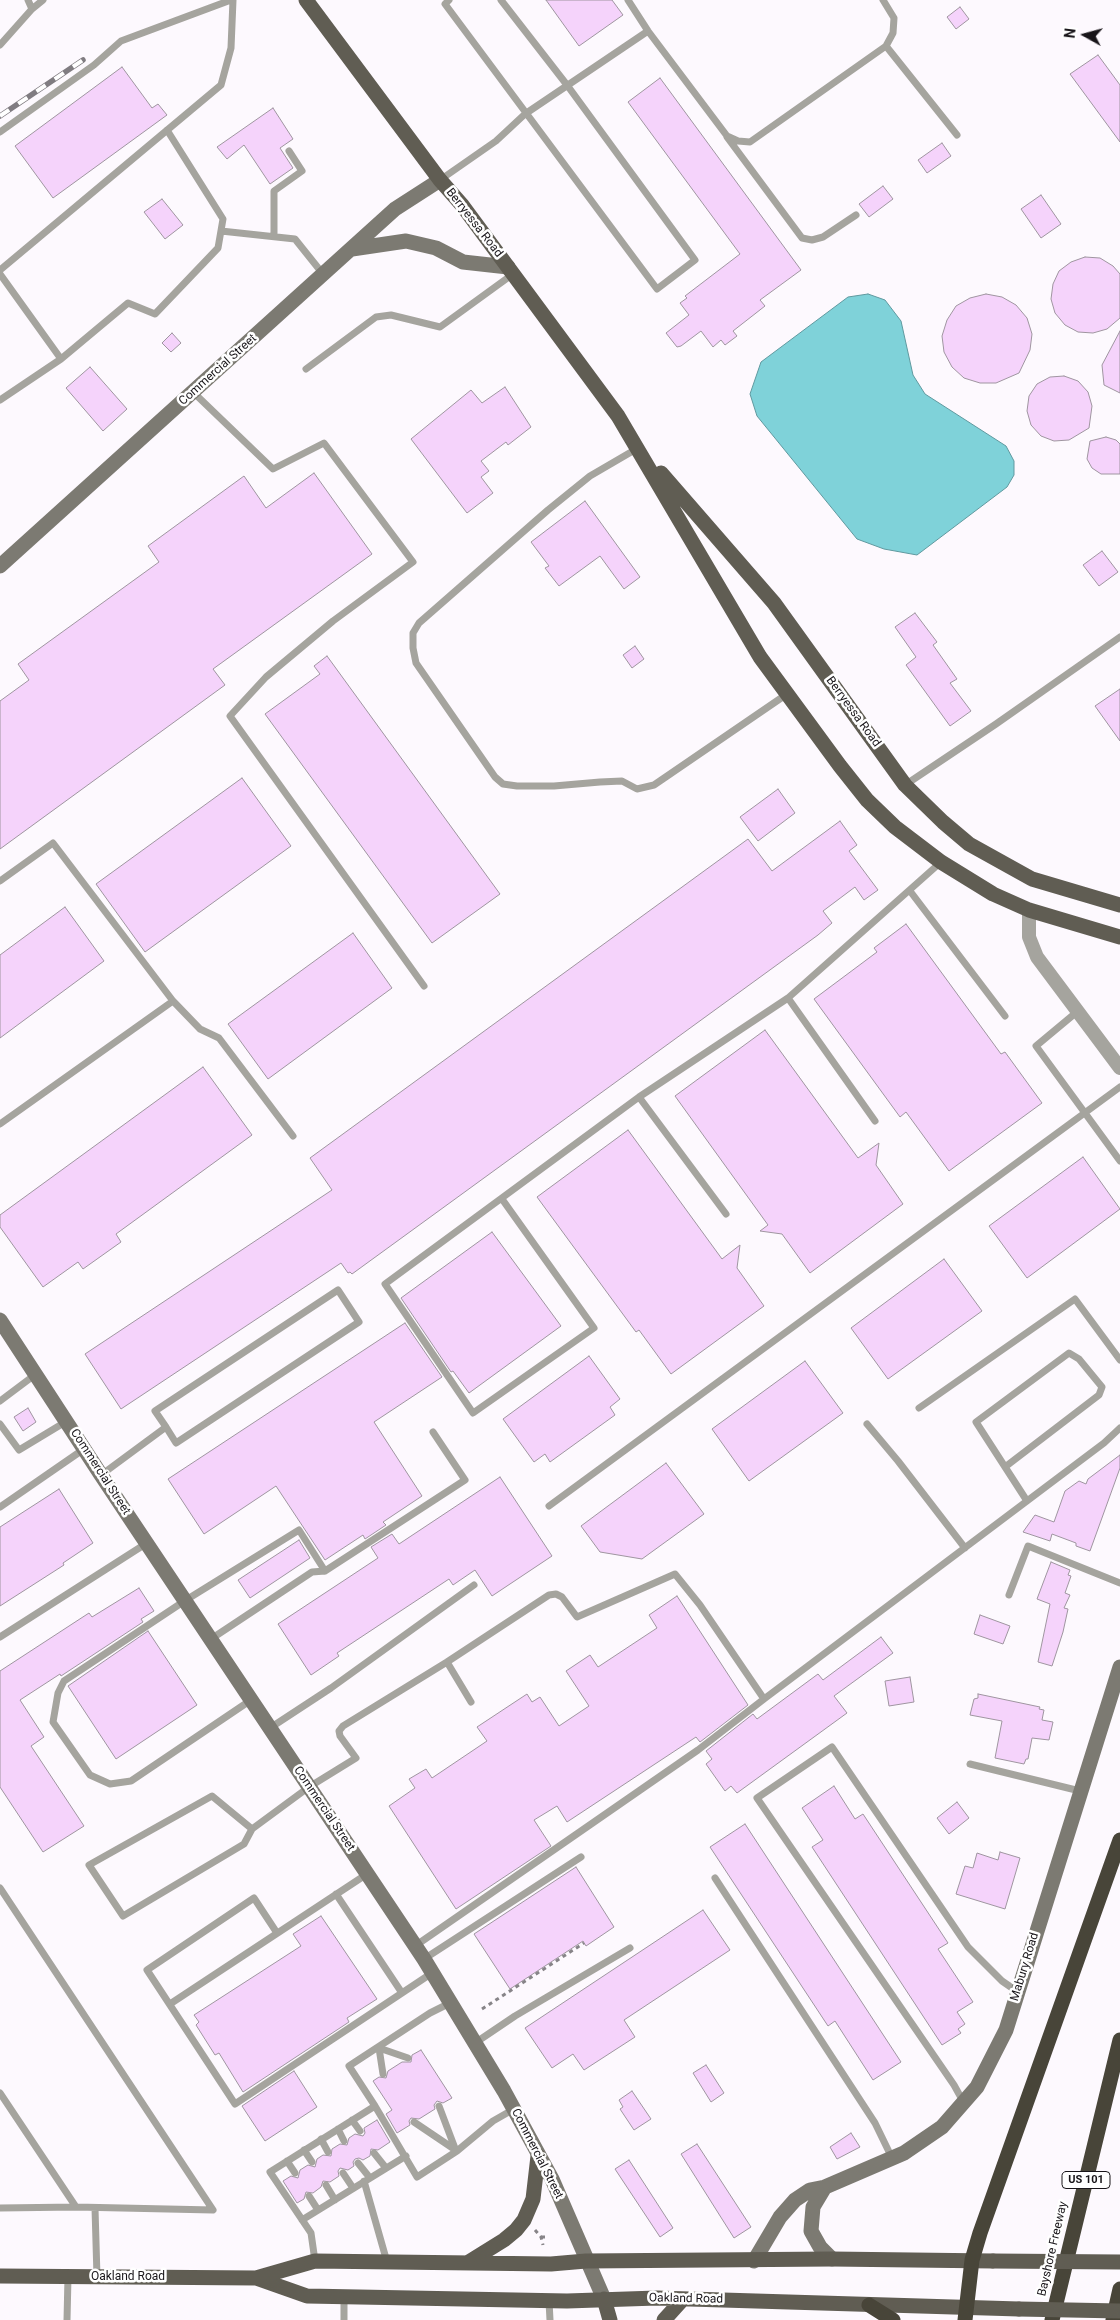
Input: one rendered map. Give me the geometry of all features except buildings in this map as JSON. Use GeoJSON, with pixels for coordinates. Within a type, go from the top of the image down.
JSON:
{"type":"FeatureCollection","features":[{"type":"Feature","properties":{"kind":"highway"},"geometry":{"type":"LineString","coordinates":[[966,2314],[972,2260],[1120,1840]]}},
{"type":"Feature","properties":{"kind":"highway","name":"Bayshore Freeway"},"geometry":{"type":"LineString","coordinates":[[1052,2320],[1120,2040]]}},
{"type":"Feature","properties":{"kind":"highway"},"geometry":{"type":"LineString","coordinates":[[1113,2320],[1120,2288]]}},
{"type":"Feature","properties":{"kind":"highway"},"geometry":{"type":"LineString","coordinates":[[869,2305],[893,2320]]}},
{"type":"Feature","properties":{"kind":"main road","name":"Berryessa Road"},"geometry":{"type":"LineString","coordinates":[[306,0],[440,180],[462,205],[618,416],[639,448],[760,657],[840,766],[868,800],[895,827],[941,862],[993,894],[1029,910],[1120,937]]}},
{"type":"Feature","properties":{"kind":"main road","name":"Commercial Street"},"geometry":{"type":"LineString","coordinates":[[0,566],[395,209],[440,180]]}},
{"type":"Feature","properties":{"kind":"main road"},"geometry":{"type":"LineString","coordinates":[[352,249],[406,241],[436,248],[463,262],[510,270]]}},
{"type":"Feature","properties":{"kind":"main road","name":"Berryessa Road"},"geometry":{"type":"LineString","coordinates":[[639,448],[774,603],[905,785],[943,822],[969,844],[1000,863],[1032,879],[1120,905]]}},
{"type":"Feature","properties":{"kind":"main road","name":"Commercial Street"},"geometry":{"type":"LineString","coordinates":[[0,1320],[4,1336],[37,1374],[101,1475],[424,1959],[514,2109],[552,2179],[604,2299],[610,2320]]}},
{"type":"Feature","properties":{"kind":"main road","name":"Mabury Road"},"geometry":{"type":"LineString","coordinates":[[754,2261],[780,2217],[794,2200],[810,2190],[825,2187],[904,2153],[942,2127],[965,2103],[977,2087],[1006,2030],[1120,1667]]}},
{"type":"Feature","properties":{"kind":"main road"},"geometry":{"type":"LineString","coordinates":[[467,2263],[504,2240],[524,2220],[533,2199],[538,2156]]}},
{"type":"Feature","properties":{"kind":"main road"},"geometry":{"type":"LineString","coordinates":[[825,2187],[813,2207],[811,2231],[820,2246],[832,2259]]}},
{"type":"Feature","properties":{"kind":"main road","name":"Oakland Road"},"geometry":{"type":"LineString","coordinates":[[0,2276],[256,2278],[315,2261],[551,2264],[586,2261],[832,2259],[1120,2262]]}},
{"type":"Feature","properties":{"kind":"main road","name":"Oakland Road"},"geometry":{"type":"LineString","coordinates":[[256,2278],[307,2296],[549,2300],[683,2299],[869,2305],[966,2314],[983,2308],[1120,2311]]}},
{"type":"Feature","properties":{"kind":"main road"},"geometry":{"type":"LineString","coordinates":[[664,2320],[683,2299]]}},
{"type":"Feature","properties":{"kind":"street"},"geometry":{"type":"LineString","coordinates":[[1029,910],[1030,937],[1036,957],[1120,1068]]}},
{"type":"Feature","properties":{"kind":"lane"},"geometry":{"type":"LineString","coordinates":[[28,0],[32,9]]}},
{"type":"Feature","properties":{"kind":"lane"},"geometry":{"type":"LineString","coordinates":[[0,45],[32,9],[43,0]]}},
{"type":"Feature","properties":{"kind":"lane"},"geometry":{"type":"LineString","coordinates":[[0,132],[94,65],[121,41],[232,0],[230,48],[221,85],[0,270]]}},
{"type":"Feature","properties":{"kind":"lane"},"geometry":{"type":"LineString","coordinates":[[449,0],[445,4],[657,289],[695,260],[567,85],[501,0]]}},
{"type":"Feature","properties":{"kind":"lane"},"geometry":{"type":"LineString","coordinates":[[628,0],[648,31],[802,238],[812,240],[823,237],[856,215]]}},
{"type":"Feature","properties":{"kind":"lane"},"geometry":{"type":"LineString","coordinates":[[727,136],[738,141],[750,142],[759,137],[886,46],[893,33],[894,18],[883,0]]}},
{"type":"Feature","properties":{"kind":"lane"},"geometry":{"type":"LineString","coordinates":[[440,180],[496,141],[525,114],[648,31]]}},
{"type":"Feature","properties":{"kind":"lane"},"geometry":{"type":"LineString","coordinates":[[886,46],[957,135]]}},
{"type":"Feature","properties":{"kind":"lane"},"geometry":{"type":"LineString","coordinates":[[0,400],[61,359],[128,303],[155,314],[218,248],[223,219],[168,130]]}},
{"type":"Feature","properties":{"kind":"lane"},"geometry":{"type":"LineString","coordinates":[[274,236],[274,191],[302,171],[289,150]]}},
{"type":"Feature","properties":{"kind":"lane"},"geometry":{"type":"LineString","coordinates":[[221,231],[295,238],[324,275]]}},
{"type":"Feature","properties":{"kind":"lane"},"geometry":{"type":"LineString","coordinates":[[306,369],[376,316],[391,315],[440,327],[510,270]]}},
{"type":"Feature","properties":{"kind":"lane"},"geometry":{"type":"LineString","coordinates":[[0,274],[61,359]]}},
{"type":"Feature","properties":{"kind":"lane"},"geometry":{"type":"LineString","coordinates":[[193,392],[273,469],[324,443],[413,562],[333,621],[274,671],[230,716],[424,986]]}},
{"type":"Feature","properties":{"kind":"lane"},"geometry":{"type":"LineString","coordinates":[[639,448],[590,476],[548,510],[419,623],[413,633],[412,648],[416,663],[495,777],[503,784],[517,786],[554,786],[622,781],[637,789],[654,785],[787,694]]}},
{"type":"Feature","properties":{"kind":"lane"},"geometry":{"type":"LineString","coordinates":[[905,785],[1120,637]]}},
{"type":"Feature","properties":{"kind":"lane"},"geometry":{"type":"LineString","coordinates":[[0,881],[53,843],[173,1001],[200,1029],[219,1038],[293,1136]]}},
{"type":"Feature","properties":{"kind":"lane"},"geometry":{"type":"LineString","coordinates":[[502,1200],[594,1328],[472,1413],[385,1284],[502,1200],[639,1097],[788,998],[941,862]]}},
{"type":"Feature","properties":{"kind":"lane"},"geometry":{"type":"LineString","coordinates":[[910,891],[1005,1016]]}},
{"type":"Feature","properties":{"kind":"lane"},"geometry":{"type":"LineString","coordinates":[[788,998],[874,1121]]}},
{"type":"Feature","properties":{"kind":"lane"},"geometry":{"type":"LineString","coordinates":[[0,1124],[173,1001]]}},
{"type":"Feature","properties":{"kind":"lane"},"geometry":{"type":"LineString","coordinates":[[1078,1011],[1036,1046],[1120,1161]]}},
{"type":"Feature","properties":{"kind":"lane"},"geometry":{"type":"LineString","coordinates":[[548,1506],[1120,1087]]}},
{"type":"Feature","properties":{"kind":"lane"},"geometry":{"type":"LineString","coordinates":[[639,1097],[726,1214]]}},
{"type":"Feature","properties":{"kind":"lane"},"geometry":{"type":"LineString","coordinates":[[338,1290],[359,1322],[176,1443],[166,1427],[155,1411],[338,1290]]}},
{"type":"Feature","properties":{"kind":"lane"},"geometry":{"type":"LineString","coordinates":[[919,1408],[1075,1299],[1120,1360]]}},
{"type":"Feature","properties":{"kind":"lane"},"geometry":{"type":"LineString","coordinates":[[1005,1467],[1099,1395],[1102,1387],[1079,1359],[1069,1353],[976,1422],[1005,1467],[1027,1501]]}},
{"type":"Feature","properties":{"kind":"lane"},"geometry":{"type":"LineString","coordinates":[[0,1401],[37,1374]]}},
{"type":"Feature","properties":{"kind":"lane"},"geometry":{"type":"LineString","coordinates":[[0,1424],[19,1450],[67,1421]]}},
{"type":"Feature","properties":{"kind":"lane"},"geometry":{"type":"LineString","coordinates":[[867,1424],[898,1461],[964,1548]]}},
{"type":"Feature","properties":{"kind":"lane"},"geometry":{"type":"LineString","coordinates":[[101,1475],[166,1427]]}},
{"type":"Feature","properties":{"kind":"lane"},"geometry":{"type":"LineString","coordinates":[[415,1946],[698,1750],[1104,1444],[1120,1428]]}},
{"type":"Feature","properties":{"kind":"lane"},"geometry":{"type":"LineString","coordinates":[[210,1639],[312,1572],[325,1571],[466,1480],[433,1432]]}},
{"type":"Feature","properties":{"kind":"lane"},"geometry":{"type":"LineString","coordinates":[[0,1507],[84,1449]]}},
{"type":"Feature","properties":{"kind":"lane"},"geometry":{"type":"LineString","coordinates":[[251,1700],[132,1781],[110,1784],[90,1775],[53,1722],[58,1693],[64,1681],[186,1600],[299,1530],[325,1571]]}},
{"type":"Feature","properties":{"kind":"lane"},"geometry":{"type":"LineString","coordinates":[[0,1637],[147,1543]]}},
{"type":"Feature","properties":{"kind":"lane"},"geometry":{"type":"LineString","coordinates":[[1009,1595],[1028,1546],[1120,1583]]}},
{"type":"Feature","properties":{"kind":"lane"},"geometry":{"type":"LineString","coordinates":[[252,1829],[212,1796],[89,1864],[123,1916],[244,1844],[252,1829],[309,1787],[356,1758],[340,1736],[339,1731],[343,1726],[447,1662],[549,1595],[556,1594],[562,1597],[577,1616],[675,1574],[700,1605],[764,1699]]}},
{"type":"Feature","properties":{"kind":"lane"},"geometry":{"type":"LineString","coordinates":[[270,1728],[331,1688],[474,1585]]}},
{"type":"Feature","properties":{"kind":"lane"},"geometry":{"type":"LineString","coordinates":[[447,1662],[471,1702]]}},
{"type":"Feature","properties":{"kind":"lane"},"geometry":{"type":"LineString","coordinates":[[965,2103],[757,1798],[832,1747],[968,1947],[1002,1981],[1018,1992]]}},
{"type":"Feature","properties":{"kind":"lane"},"geometry":{"type":"LineString","coordinates":[[970,1764],[1080,1791]]}},
{"type":"Feature","properties":{"kind":"lane"},"geometry":{"type":"LineString","coordinates":[[424,1959],[581,1857]]}},
{"type":"Feature","properties":{"kind":"lane"},"geometry":{"type":"LineString","coordinates":[[170,2004],[367,1873]]}},
{"type":"Feature","properties":{"kind":"lane"},"geometry":{"type":"LineString","coordinates":[[715,1878],[875,2123],[893,2158]]}},
{"type":"Feature","properties":{"kind":"lane"},"geometry":{"type":"LineString","coordinates":[[0,1888],[213,2210],[76,2207],[0,2208]]}},
{"type":"Feature","properties":{"kind":"lane"},"geometry":{"type":"LineString","coordinates":[[336,1894],[402,1993]]}},
{"type":"Feature","properties":{"kind":"lane"},"geometry":{"type":"LineString","coordinates":[[277,1933],[254,1898],[147,1970],[235,2104],[432,1973]]}},
{"type":"Feature","properties":{"kind":"lane"},"geometry":{"type":"LineString","coordinates":[[475,2044],[515,2016],[630,1948]]}},
{"type":"Feature","properties":{"kind":"lane"},"geometry":{"type":"LineString","coordinates":[[450,2003],[349,2066],[406,2156],[417,2177],[456,2152],[493,2121],[514,2109]]}},
{"type":"Feature","properties":{"kind":"lane"},"geometry":{"type":"LineString","coordinates":[[379,2048],[408,2058]]}},
{"type":"Feature","properties":{"kind":"lane"},"geometry":{"type":"LineString","coordinates":[[379,2048],[383,2074]]}},
{"type":"Feature","properties":{"kind":"lane"},"geometry":{"type":"LineString","coordinates":[[0,2093],[76,2207]]}},
{"type":"Feature","properties":{"kind":"lane"},"geometry":{"type":"LineString","coordinates":[[315,2261],[312,2233],[270,2172],[375,2106]]}},
{"type":"Feature","properties":{"kind":"lane"},"geometry":{"type":"LineString","coordinates":[[439,2106],[456,2152]]}},
{"type":"Feature","properties":{"kind":"lane"},"geometry":{"type":"LineString","coordinates":[[352,2120],[360,2131]]}},
{"type":"Feature","properties":{"kind":"lane"},"geometry":{"type":"LineString","coordinates":[[414,2122],[456,2152]]}},
{"type":"Feature","properties":{"kind":"lane"},"geometry":{"type":"LineString","coordinates":[[338,2129],[344,2141]]}},
{"type":"Feature","properties":{"kind":"lane"},"geometry":{"type":"LineString","coordinates":[[321,2139],[328,2152]]}},
{"type":"Feature","properties":{"kind":"lane"},"geometry":{"type":"LineString","coordinates":[[304,2150],[312,2162]]}},
{"type":"Feature","properties":{"kind":"lane"},"geometry":{"type":"LineString","coordinates":[[374,2153],[386,2168]]}},
{"type":"Feature","properties":{"kind":"lane"},"geometry":{"type":"LineString","coordinates":[[302,2220],[406,2156]]}},
{"type":"Feature","properties":{"kind":"lane"},"geometry":{"type":"LineString","coordinates":[[286,2161],[295,2173]]}},
{"type":"Feature","properties":{"kind":"lane"},"geometry":{"type":"LineString","coordinates":[[358,2163],[367,2180],[388,2263]]}},
{"type":"Feature","properties":{"kind":"lane"},"geometry":{"type":"LineString","coordinates":[[343,2173],[353,2188]]}},
{"type":"Feature","properties":{"kind":"lane"},"geometry":{"type":"LineString","coordinates":[[326,2185],[335,2200]]}},
{"type":"Feature","properties":{"kind":"lane"},"geometry":{"type":"LineString","coordinates":[[309,2196],[318,2210]]}},
{"type":"Feature","properties":{"kind":"lane"},"geometry":{"type":"LineString","coordinates":[[95,2208],[98,2277]]}},
{"type":"Feature","properties":{"kind":"lane"},"geometry":{"type":"LineString","coordinates":[[67,2320],[68,2277]]}},
{"type":"Feature","properties":{"kind":"lane"},"geometry":{"type":"LineString","coordinates":[[344,2297],[344,2320]]}},
{"type":"Feature","properties":{"kind":"lane"},"geometry":{"type":"LineString","coordinates":[[549,2300],[550,2320]]}},
{"type":"Feature","properties":{"kind":"path"},"geometry":{"type":"LineString","coordinates":[[482,2009],[584,1943]]}},
{"type":"Feature","properties":{"kind":"path"},"geometry":{"type":"LineString","coordinates":[[531,2226],[541,2237],[543,2245]]}},
{"type":"Feature","properties":{"kind":"path"},"geometry":{"type":"LineString","coordinates":[[541,2237],[546,2236]]}},
{"type":"Feature","properties":{"kind":"water"},"geometry":{"type":"Polygon","coordinates":[[[868,294],[885,300],[901,321],[913,375],[925,394],[1006,446],[1014,461],[1014,475],[1007,487],[917,555],[884,549],[857,539],[757,416],[750,394],[761,362],[848,297],[868,294]]]}},
{"type":"Feature","properties":{"kind":"railway"},"geometry":{"type":"LineString","coordinates":[[0,116],[83,60]]}}]}
